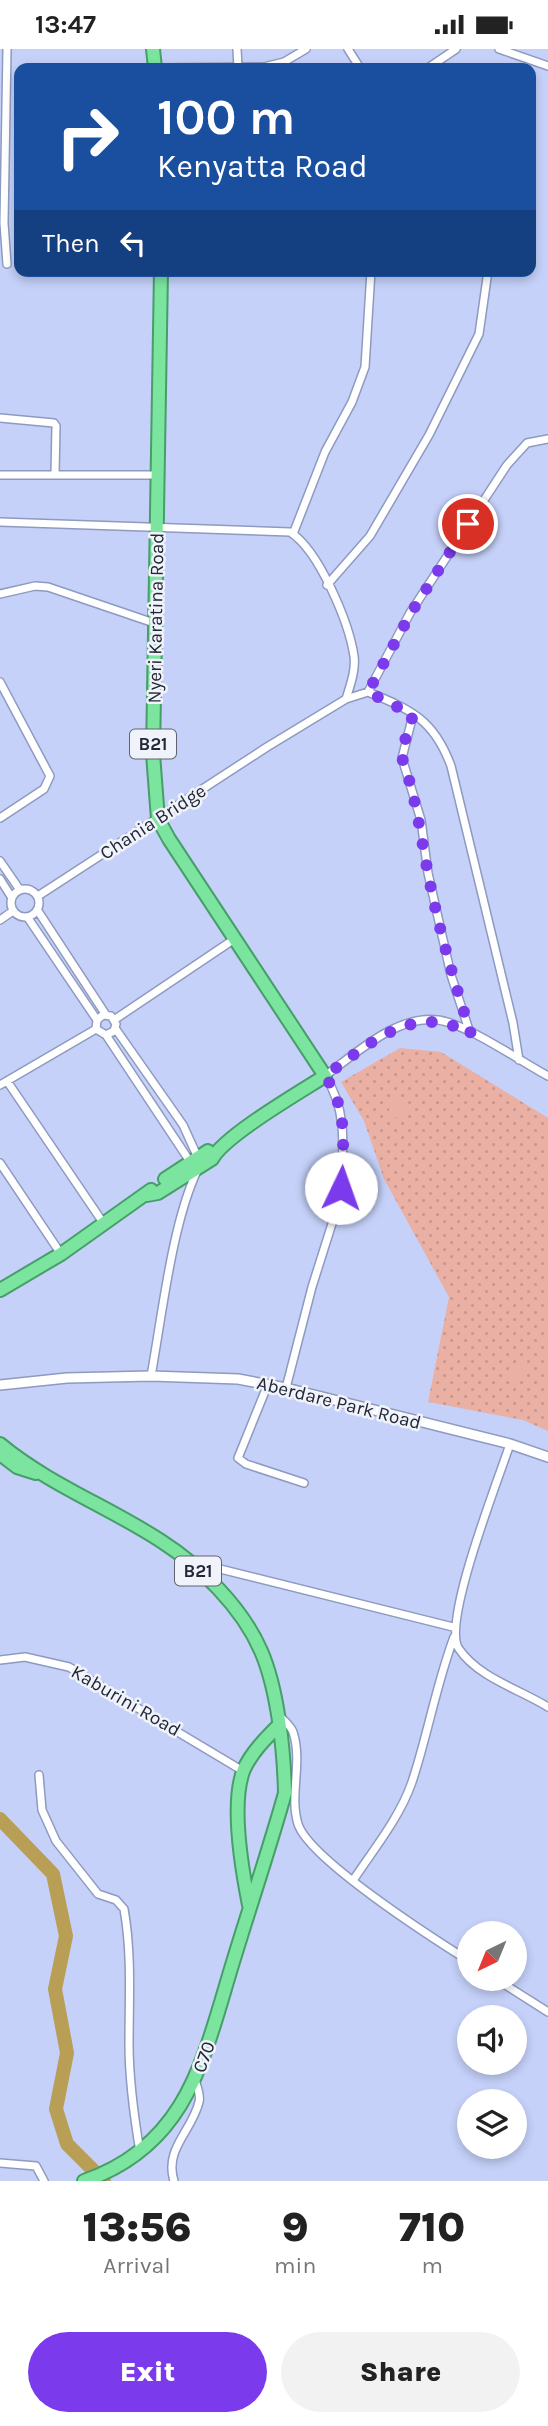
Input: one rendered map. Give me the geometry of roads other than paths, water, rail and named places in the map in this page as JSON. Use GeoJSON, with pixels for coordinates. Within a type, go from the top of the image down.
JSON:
{"type":"FeatureCollection","features":[{"type":"Feature","properties":{"kind":"highway","name":"Nyeri Karatina Road"},"geometry":{"type":"LineString","coordinates":[[161,277],[155,475],[158,527],[153,754],[158,819],[233,940],[325,1076]]}},
{"type":"Feature","properties":{"kind":"highway"},"geometry":{"type":"LineString","coordinates":[[0,1290],[61,1254],[147,1195],[158,1193],[212,1159],[216,1151],[325,1076]]}},
{"type":"Feature","properties":{"kind":"highway","name":"B21"},"geometry":{"type":"LineString","coordinates":[[0,1444],[47,1476],[160,1541],[188,1562],[220,1592],[261,1651],[277,1710],[285,1793],[250,1909]]}},
{"type":"Feature","properties":{"kind":"highway","name":"B21"},"geometry":{"type":"LineString","coordinates":[[0,1453],[18,1467],[47,1476]]}},
{"type":"Feature","properties":{"kind":"highway","name":"B21"},"geometry":{"type":"LineString","coordinates":[[250,1909],[239,1794],[243,1771],[251,1756],[278,1726]]}},
{"type":"Feature","properties":{"kind":"highway","name":"C70"},"geometry":{"type":"LineString","coordinates":[[84,2181],[107,2173],[140,2153],[174,2117],[195,2080],[250,1909]]}},
{"type":"Feature","properties":{"kind":"street"},"geometry":{"type":"LineString","coordinates":[[7,49],[4,223],[7,264]]}},
{"type":"Feature","properties":{"kind":"street"},"geometry":{"type":"LineString","coordinates":[[435,63],[456,49]]}},
{"type":"Feature","properties":{"kind":"street"},"geometry":{"type":"LineString","coordinates":[[499,49],[548,66]]}},
{"type":"Feature","properties":{"kind":"street"},"geometry":{"type":"LineString","coordinates":[[280,63],[303,50]]}},
{"type":"Feature","properties":{"kind":"street"},"geometry":{"type":"LineString","coordinates":[[293,534],[325,452],[362,375],[369,333],[370,277]]}},
{"type":"Feature","properties":{"kind":"street"},"geometry":{"type":"LineString","coordinates":[[327,585],[370,536],[429,435],[479,334],[485,314],[488,277]]}},
{"type":"Feature","properties":{"kind":"street"},"geometry":{"type":"LineString","coordinates":[[0,418],[54,423],[55,474]]}},
{"type":"Feature","properties":{"kind":"street"},"geometry":{"type":"LineString","coordinates":[[519,1061],[513,1023],[450,766],[441,741],[432,727],[368,692],[411,613],[507,465],[527,443],[548,439]]}},
{"type":"Feature","properties":{"kind":"street"},"geometry":{"type":"LineString","coordinates":[[0,475],[155,475]]}},
{"type":"Feature","properties":{"kind":"street"},"geometry":{"type":"LineString","coordinates":[[0,521],[293,534],[315,559],[348,632],[354,660],[346,699]]}},
{"type":"Feature","properties":{"kind":"street"},"geometry":{"type":"LineString","coordinates":[[0,594],[35,586],[48,587],[154,623]]}},
{"type":"Feature","properties":{"kind":"street"},"geometry":{"type":"LineString","coordinates":[[0,682],[50,776],[44,789],[0,818]]}},
{"type":"Feature","properties":{"kind":"street","name":"Chania Bridge"},"geometry":{"type":"LineString","coordinates":[[38,896],[267,747],[346,699],[368,692]]}},
{"type":"Feature","properties":{"kind":"street"},"geometry":{"type":"LineString","coordinates":[[413,715],[402,758],[421,820],[428,873],[452,975],[471,1034]]}},
{"type":"Feature","properties":{"kind":"street"},"geometry":{"type":"LineString","coordinates":[[0,860],[20,890]]}},
{"type":"Feature","properties":{"kind":"street"},"geometry":{"type":"LineString","coordinates":[[0,879],[12,898],[13,911],[20,917],[28,918],[38,911]]}},
{"type":"Feature","properties":{"kind":"street"},"geometry":{"type":"LineString","coordinates":[[12,898],[20,890],[28,889],[38,896],[38,911],[183,1125],[194,1168],[151,1375]]}},
{"type":"Feature","properties":{"kind":"street"},"geometry":{"type":"LineString","coordinates":[[0,920],[13,911]]}},
{"type":"Feature","properties":{"kind":"street"},"geometry":{"type":"LineString","coordinates":[[28,918],[97,1020],[96,1029]]}},
{"type":"Feature","properties":{"kind":"street"},"geometry":{"type":"LineString","coordinates":[[106,1035],[115,1024],[233,940]]}},
{"type":"Feature","properties":{"kind":"street"},"geometry":{"type":"LineString","coordinates":[[97,1020],[106,1015]]}},
{"type":"Feature","properties":{"kind":"street"},"geometry":{"type":"LineString","coordinates":[[341,1188],[342,1116],[335,1090],[325,1076],[392,1030],[416,1022],[438,1020],[471,1034],[548,1076]]}},
{"type":"Feature","properties":{"kind":"street"},"geometry":{"type":"LineString","coordinates":[[96,1029],[106,1035],[194,1168]]}},
{"type":"Feature","properties":{"kind":"street"},"geometry":{"type":"LineString","coordinates":[[96,1029],[3,1083],[104,1224]]}},
{"type":"Feature","properties":{"kind":"street"},"geometry":{"type":"LineString","coordinates":[[0,1163],[61,1254]]}},
{"type":"Feature","properties":{"kind":"street"},"geometry":{"type":"LineString","coordinates":[[286,1388],[312,1287],[336,1211]]}},
{"type":"Feature","properties":{"kind":"street","name":"Aberdare Park Road"},"geometry":{"type":"LineString","coordinates":[[0,1385],[67,1378],[151,1375],[237,1379],[286,1388],[510,1444],[548,1457]]}},
{"type":"Feature","properties":{"kind":"street"},"geometry":{"type":"LineString","coordinates":[[268,1384],[238,1458],[246,1464],[304,1483]]}},
{"type":"Feature","properties":{"kind":"street"},"geometry":{"type":"LineString","coordinates":[[510,1444],[463,1585],[453,1627],[454,1636],[456,1646],[480,1670],[548,1707]]}},
{"type":"Feature","properties":{"kind":"street"},"geometry":{"type":"LineString","coordinates":[[188,1562],[453,1627]]}},
{"type":"Feature","properties":{"kind":"street"},"geometry":{"type":"LineString","coordinates":[[354,1879],[384,1834],[412,1783],[432,1701],[454,1636]]}},
{"type":"Feature","properties":{"kind":"street","name":"Kaburini Road"},"geometry":{"type":"LineString","coordinates":[[0,1660],[25,1657],[69,1667],[243,1771]]}},
{"type":"Feature","properties":{"kind":"street"},"geometry":{"type":"LineString","coordinates":[[277,1710],[292,1729],[296,1745],[297,1818],[302,1834],[312,1846],[354,1879],[457,1952]]}},
{"type":"Feature","properties":{"kind":"street"},"geometry":{"type":"LineString","coordinates":[[39,1775],[42,1810],[56,1841],[98,1894],[116,1900],[124,1909],[131,1983],[129,2044],[132,2103],[140,2153]]}},
{"type":"Feature","properties":{"kind":"street"},"geometry":{"type":"LineString","coordinates":[[515,1991],[548,2012]]}},
{"type":"Feature","properties":{"kind":"street"},"geometry":{"type":"LineString","coordinates":[[174,2181],[170,2165],[173,2155],[199,2103],[195,2080]]}},
{"type":"Feature","properties":{"kind":"street"},"geometry":{"type":"LineString","coordinates":[[0,2163],[36,2166],[44,2181]]}},
{"type":"Feature","properties":{"kind":"waterway"},"geometry":{"type":"LineString","coordinates":[[0,1819],[53,1874],[66,1936],[55,1989],[67,2053],[56,2109],[67,2144],[104,2181]]}}]}
